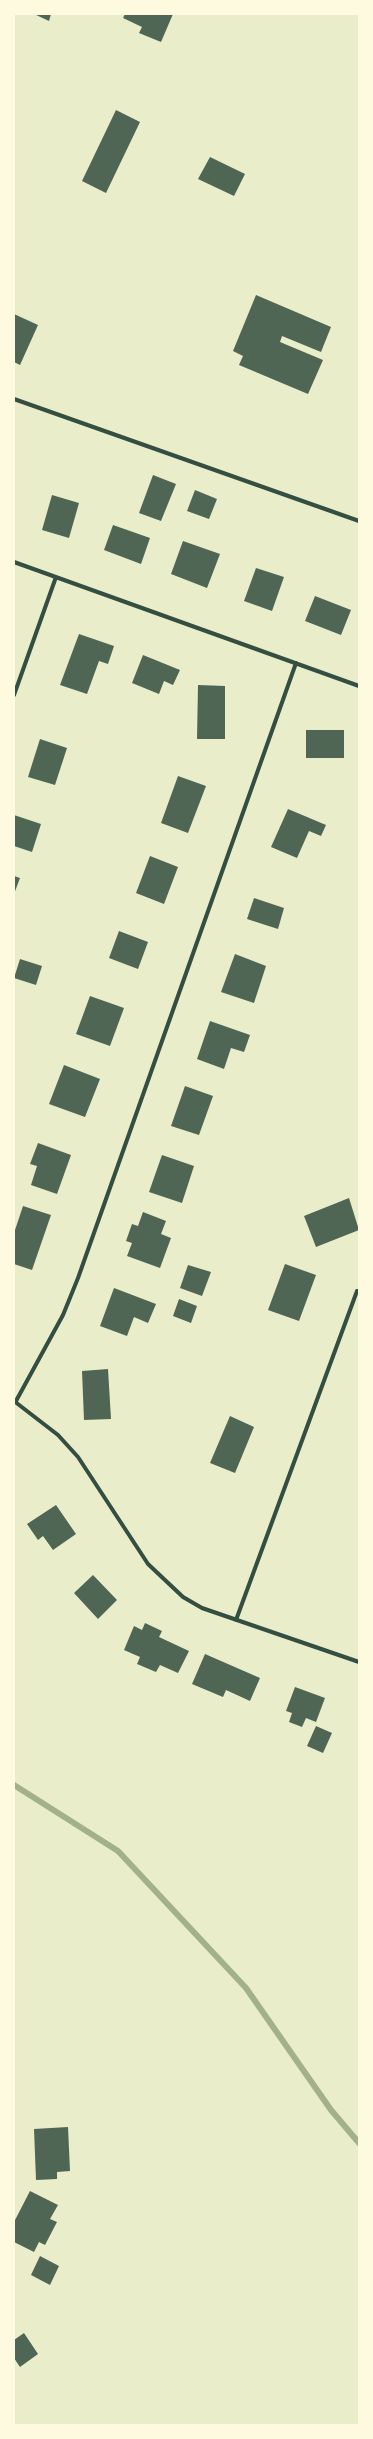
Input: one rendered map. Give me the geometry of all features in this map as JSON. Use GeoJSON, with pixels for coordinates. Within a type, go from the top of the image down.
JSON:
{"type":"FeatureCollection","features":[{"type":"Feature","properties":{"kind":"street"},"geometry":{"type":"LineString","coordinates":[[14,399],[359,521]]}},
{"type":"Feature","properties":{"kind":"street"},"geometry":{"type":"LineString","coordinates":[[14,562],[358,685],[359,680]]}},
{"type":"Feature","properties":{"kind":"street"},"geometry":{"type":"LineString","coordinates":[[14,695],[56,577]]}},
{"type":"Feature","properties":{"kind":"street"},"geometry":{"type":"LineString","coordinates":[[296,663],[64,1315],[15,1401],[58,1435],[78,1457],[144,1558],[167,1584],[183,1597],[202,1608],[359,1662]]}},
{"type":"Feature","properties":{"kind":"street"},"geometry":{"type":"LineString","coordinates":[[236,1620],[358,1291]]}},
{"type":"Feature","properties":{"kind":"building"},"geometry":{"type":"Polygon","coordinates":[[[34,14],[51,14],[49,21],[34,14]]]}},
{"type":"Feature","properties":{"kind":"building"},"geometry":{"type":"Polygon","coordinates":[[[125,14],[173,14],[161,42],[139,33],[142,27],[123,18],[125,14]]]}},
{"type":"Feature","properties":{"kind":"building"},"geometry":{"type":"Polygon","coordinates":[[[116,110],[140,122],[106,193],[82,181],[116,110]]]}},
{"type":"Feature","properties":{"kind":"building"},"geometry":{"type":"Polygon","coordinates":[[[210,157],[245,174],[234,196],[198,179],[210,157]]]}},
{"type":"Feature","properties":{"kind":"building"},"geometry":{"type":"Polygon","coordinates":[[[256,295],[331,327],[321,352],[282,336],[280,342],[323,360],[308,394],[239,365],[243,356],[233,351],[256,295]]]}},
{"type":"Feature","properties":{"kind":"building"},"geometry":{"type":"Polygon","coordinates":[[[14,314],[38,325],[20,365],[14,362],[14,314]]]}},
{"type":"Feature","properties":{"kind":"building"},"geometry":{"type":"Polygon","coordinates":[[[153,475],[176,484],[161,521],[139,513],[153,475]]]}},
{"type":"Feature","properties":{"kind":"building"},"geometry":{"type":"Polygon","coordinates":[[[195,490],[217,499],[209,519],[187,511],[195,490]]]}},
{"type":"Feature","properties":{"kind":"building"},"geometry":{"type":"Polygon","coordinates":[[[52,495],[79,503],[69,538],[42,530],[52,495]]]}},
{"type":"Feature","properties":{"kind":"building"},"geometry":{"type":"Polygon","coordinates":[[[113,525],[150,538],[141,564],[104,550],[113,525]]]}},
{"type":"Feature","properties":{"kind":"building"},"geometry":{"type":"Polygon","coordinates":[[[183,541],[220,554],[207,588],[171,574],[183,541]]]}},
{"type":"Feature","properties":{"kind":"building"},"geometry":{"type":"Polygon","coordinates":[[[256,568],[284,577],[272,611],[244,601],[256,568]]]}},
{"type":"Feature","properties":{"kind":"building"},"geometry":{"type":"Polygon","coordinates":[[[315,596],[351,610],[341,635],[305,621],[315,596]]]}},
{"type":"Feature","properties":{"kind":"building"},"geometry":{"type":"Polygon","coordinates":[[[79,634],[114,646],[108,664],[99,661],[87,694],[60,685],[79,634]]]}},
{"type":"Feature","properties":{"kind":"building"},"geometry":{"type":"Polygon","coordinates":[[[143,655],[180,670],[173,685],[164,681],[159,694],[132,683],[143,655]]]}},
{"type":"Feature","properties":{"kind":"building"},"geometry":{"type":"Polygon","coordinates":[[[198,685],[225,686],[225,739],[197,739],[198,685]]]}},
{"type":"Feature","properties":{"kind":"building"},"geometry":{"type":"Polygon","coordinates":[[[306,730],[344,730],[344,758],[306,758],[306,730]]]}},
{"type":"Feature","properties":{"kind":"building"},"geometry":{"type":"Polygon","coordinates":[[[40,739],[67,748],[55,785],[28,777],[40,739]]]}},
{"type":"Feature","properties":{"kind":"building"},"geometry":{"type":"Polygon","coordinates":[[[178,776],[206,786],[188,833],[161,823],[178,776]]]}},
{"type":"Feature","properties":{"kind":"building"},"geometry":{"type":"Polygon","coordinates":[[[288,809],[326,825],[321,836],[309,831],[297,858],[271,847],[288,809]]]}},
{"type":"Feature","properties":{"kind":"building"},"geometry":{"type":"Polygon","coordinates":[[[14,815],[41,824],[32,852],[14,846],[14,815]]]}},
{"type":"Feature","properties":{"kind":"building"},"geometry":{"type":"Polygon","coordinates":[[[150,856],[178,867],[164,904],[136,893],[150,856]]]}},
{"type":"Feature","properties":{"kind":"building"},"geometry":{"type":"Polygon","coordinates":[[[14,876],[20,878],[14,894],[14,876]]]}},
{"type":"Feature","properties":{"kind":"building"},"geometry":{"type":"Polygon","coordinates":[[[254,898],[284,908],[278,929],[247,919],[254,898]]]}},
{"type":"Feature","properties":{"kind":"building"},"geometry":{"type":"Polygon","coordinates":[[[119,931],[148,942],[138,969],[109,958],[119,931]]]}},
{"type":"Feature","properties":{"kind":"building"},"geometry":{"type":"Polygon","coordinates":[[[235,954],[266,966],[254,1003],[221,992],[235,954]]]}},
{"type":"Feature","properties":{"kind":"building"},"geometry":{"type":"Polygon","coordinates":[[[20,959],[42,966],[36,985],[14,978],[20,959]]]}},
{"type":"Feature","properties":{"kind":"building"},"geometry":{"type":"Polygon","coordinates":[[[90,996],[124,1008],[110,1046],[76,1034],[90,996]]]}},
{"type":"Feature","properties":{"kind":"building"},"geometry":{"type":"Polygon","coordinates":[[[210,1021],[250,1035],[244,1052],[231,1048],[224,1069],[197,1059],[210,1021]]]}},
{"type":"Feature","properties":{"kind":"building"},"geometry":{"type":"Polygon","coordinates":[[[64,1065],[100,1079],[85,1117],[49,1104],[64,1065]]]}},
{"type":"Feature","properties":{"kind":"building"},"geometry":{"type":"Polygon","coordinates":[[[185,1086],[213,1096],[199,1135],[171,1126],[185,1086]]]}},
{"type":"Feature","properties":{"kind":"building"},"geometry":{"type":"Polygon","coordinates":[[[38,1143],[71,1155],[57,1194],[31,1185],[37,1166],[30,1164],[38,1143]]]}},
{"type":"Feature","properties":{"kind":"building"},"geometry":{"type":"Polygon","coordinates":[[[162,1155],[194,1166],[182,1203],[149,1192],[162,1155]]]}},
{"type":"Feature","properties":{"kind":"building"},"geometry":{"type":"Polygon","coordinates":[[[349,1198],[359,1230],[316,1247],[304,1216],[349,1198]]]}},
{"type":"Feature","properties":{"kind":"building"},"geometry":{"type":"Polygon","coordinates":[[[23,1206],[51,1215],[32,1270],[14,1264],[14,1233],[23,1206]]]}},
{"type":"Feature","properties":{"kind":"building"},"geometry":{"type":"Polygon","coordinates":[[[143,1212],[166,1221],[161,1234],[171,1238],[160,1268],[127,1256],[132,1243],[126,1241],[132,1224],[138,1226],[143,1212]]]}},
{"type":"Feature","properties":{"kind":"building"},"geometry":{"type":"Polygon","coordinates":[[[285,1264],[316,1275],[299,1321],[268,1310],[285,1264]]]}},
{"type":"Feature","properties":{"kind":"building"},"geometry":{"type":"Polygon","coordinates":[[[188,1265],[211,1272],[202,1296],[180,1288],[188,1265]]]}},
{"type":"Feature","properties":{"kind":"building"},"geometry":{"type":"Polygon","coordinates":[[[114,1288],[156,1304],[148,1323],[134,1317],[127,1336],[100,1326],[114,1288]]]}},
{"type":"Feature","properties":{"kind":"building"},"geometry":{"type":"Polygon","coordinates":[[[179,1299],[197,1306],[191,1323],[173,1316],[179,1299]]]}},
{"type":"Feature","properties":{"kind":"building"},"geometry":{"type":"Polygon","coordinates":[[[108,1369],[111,1419],[84,1420],[82,1371],[108,1369]]]}},
{"type":"Feature","properties":{"kind":"building"},"geometry":{"type":"Polygon","coordinates":[[[230,1416],[254,1427],[235,1473],[210,1463],[230,1416]]]}},
{"type":"Feature","properties":{"kind":"building"},"geometry":{"type":"Polygon","coordinates":[[[56,1505],[76,1534],[53,1550],[43,1536],[38,1540],[27,1524],[56,1505]]]}},
{"type":"Feature","properties":{"kind":"building"},"geometry":{"type":"Polygon","coordinates":[[[93,1575],[117,1600],[98,1619],[74,1593],[93,1575]]]}},
{"type":"Feature","properties":{"kind":"building"},"geometry":{"type":"Polygon","coordinates":[[[145,1623],[162,1631],[159,1637],[189,1651],[178,1673],[160,1665],[156,1672],[137,1664],[140,1657],[124,1650],[134,1626],[142,1630],[145,1623]]]}},
{"type":"Feature","properties":{"kind":"building"},"geometry":{"type":"Polygon","coordinates":[[[205,1654],[260,1678],[250,1701],[226,1690],[223,1697],[192,1684],[205,1654]]]}},
{"type":"Feature","properties":{"kind":"building"},"geometry":{"type":"Polygon","coordinates":[[[295,1687],[325,1698],[316,1722],[306,1718],[302,1727],[289,1722],[292,1713],[286,1711],[295,1687]]]}},
{"type":"Feature","properties":{"kind":"building"},"geometry":{"type":"Polygon","coordinates":[[[316,1726],[332,1733],[323,1753],[307,1746],[316,1726]]]}},
{"type":"Feature","properties":{"kind":"building"},"geometry":{"type":"Polygon","coordinates":[[[68,2127],[70,2171],[57,2172],[57,2179],[36,2180],[34,2129],[68,2127]]]}},
{"type":"Feature","properties":{"kind":"building"},"geometry":{"type":"Polygon","coordinates":[[[30,2191],[58,2205],[50,2219],[57,2222],[45,2245],[39,2242],[34,2252],[14,2242],[14,2222],[30,2191]]]}},
{"type":"Feature","properties":{"kind":"building"},"geometry":{"type":"Polygon","coordinates":[[[40,2256],[59,2266],[50,2285],[31,2275],[40,2256]]]}},
{"type":"Feature","properties":{"kind":"building"},"geometry":{"type":"Polygon","coordinates":[[[24,2333],[38,2354],[20,2367],[14,2358],[14,2340],[24,2333]]]}},
{"type":"Feature","properties":{"kind":"waterway"},"geometry":{"type":"LineString","coordinates":[[14,1785],[118,1851],[246,1988],[331,2110],[359,2143]]}}]}
